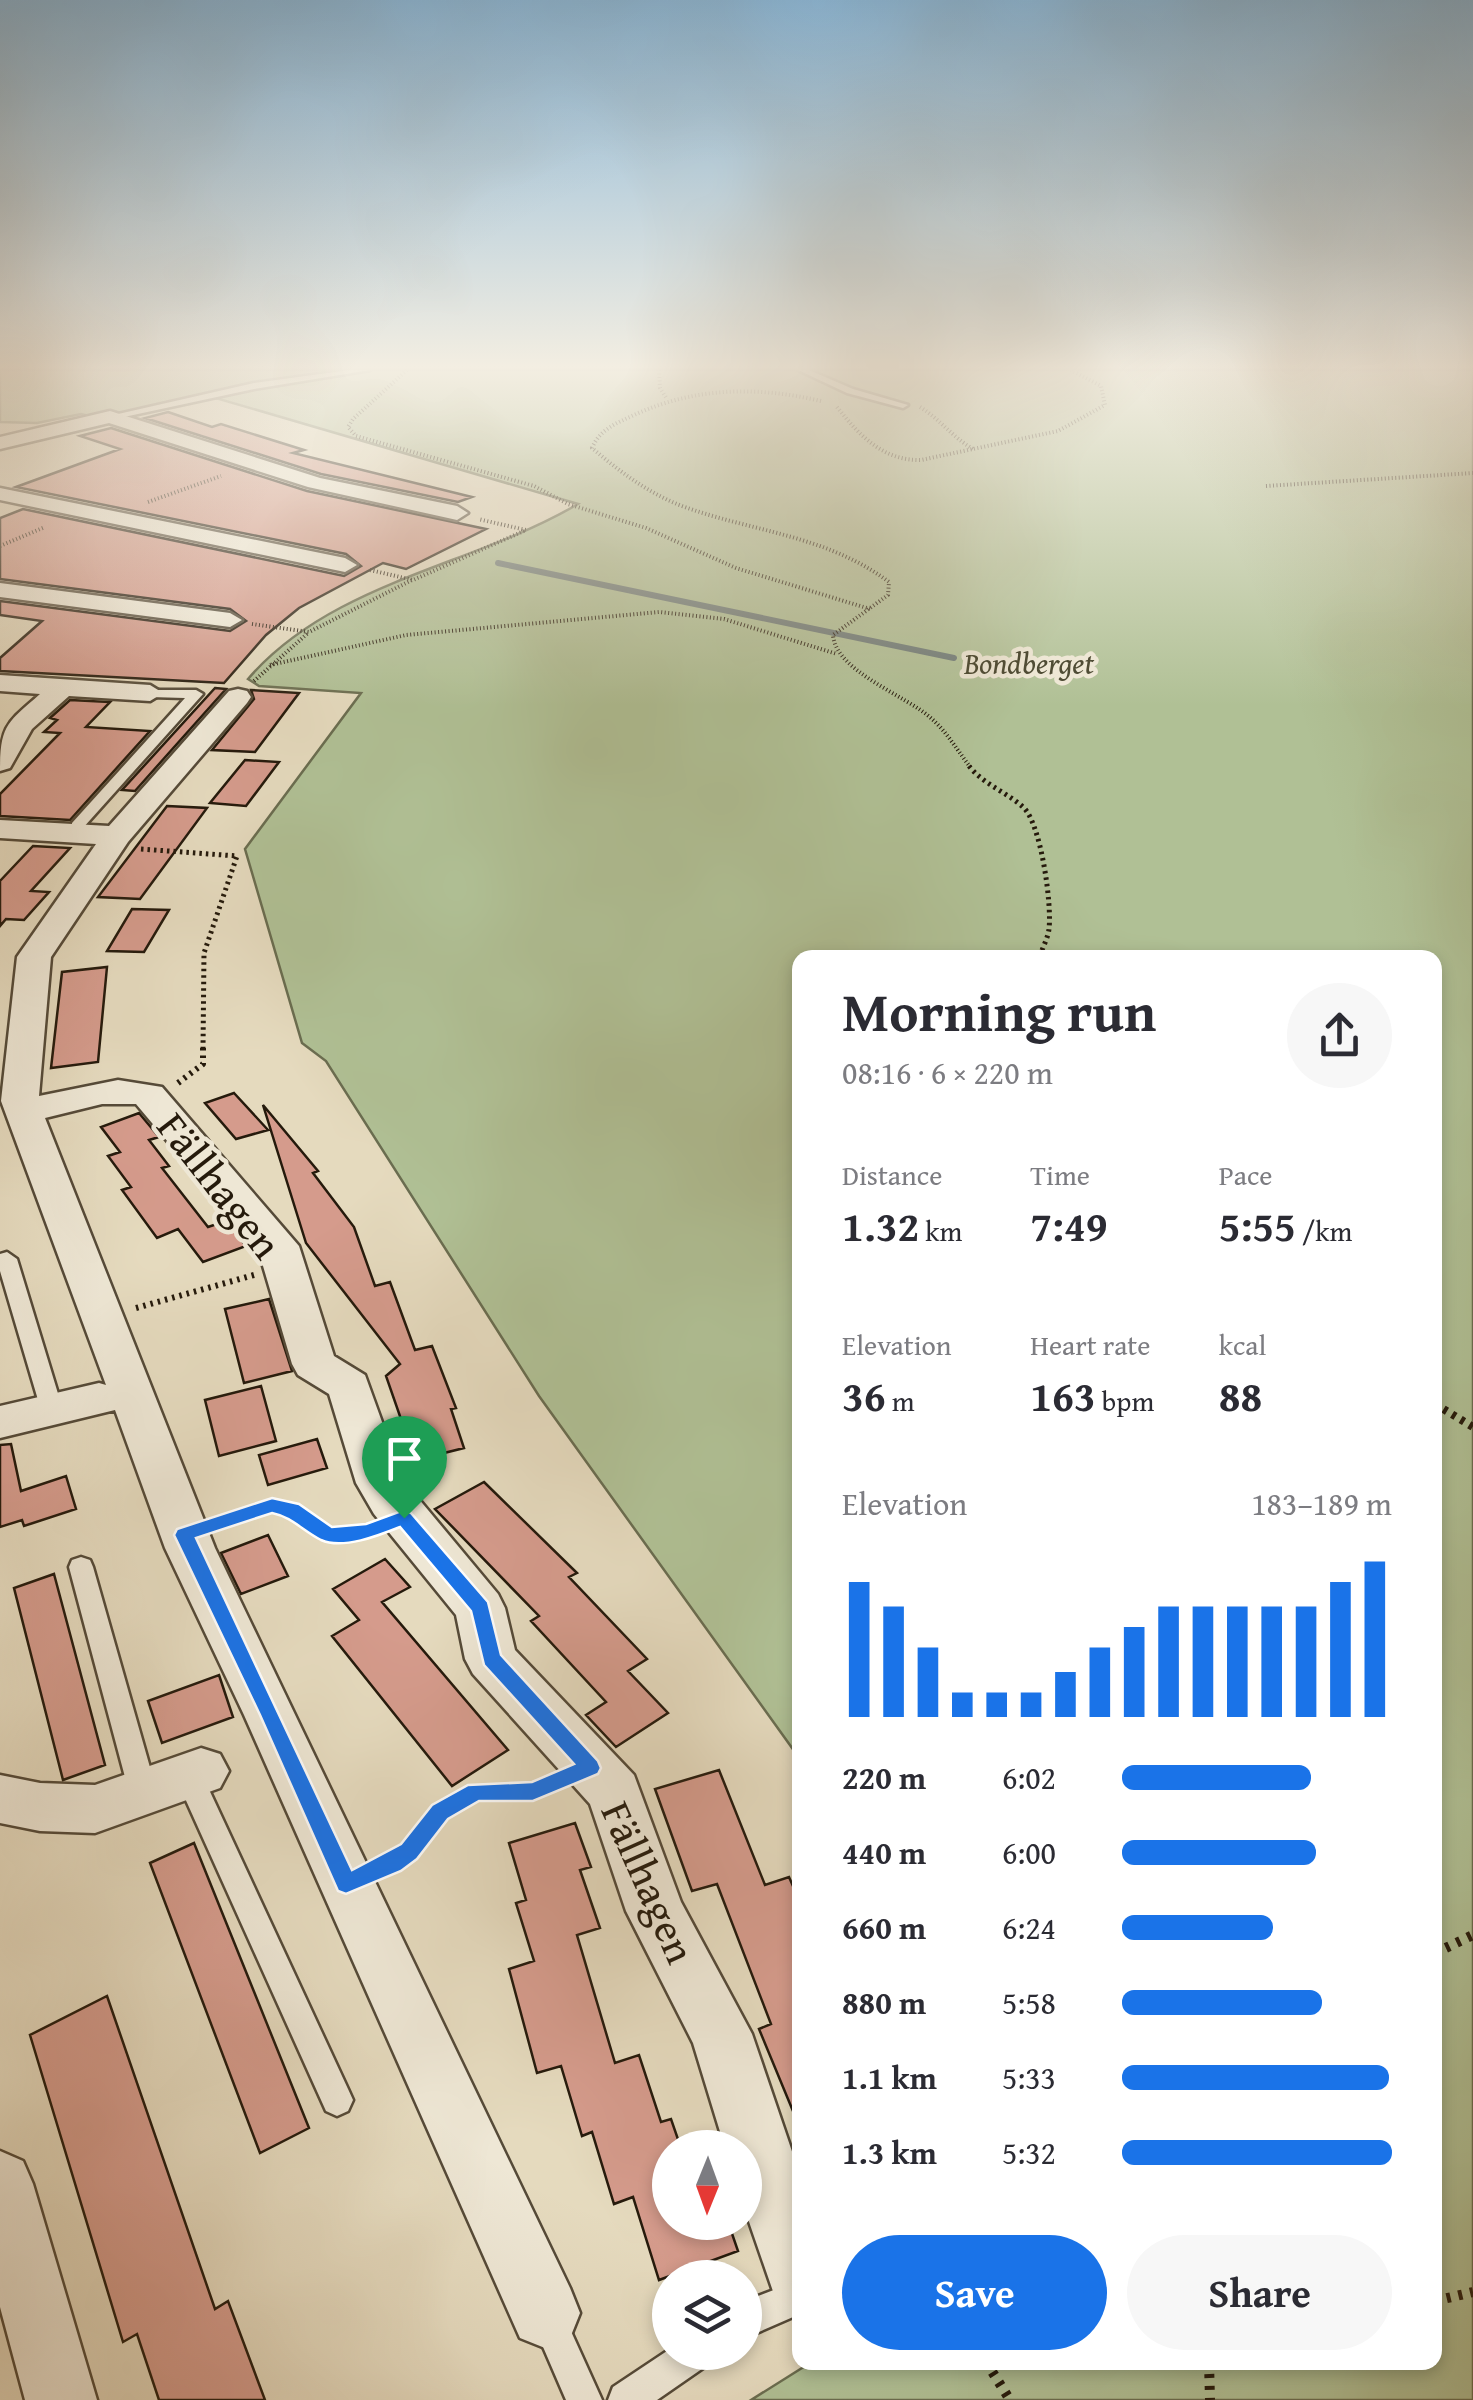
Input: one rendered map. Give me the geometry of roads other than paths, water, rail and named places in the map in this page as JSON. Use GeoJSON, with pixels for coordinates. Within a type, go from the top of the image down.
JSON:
{"type":"FeatureCollection","features":[{"type":"Feature","properties":{"kind":"street"},"geometry":{"type":"LineString","coordinates":[[316,482],[457,513]]}},
{"type":"Feature","properties":{"kind":"street"},"geometry":{"type":"LineString","coordinates":[[0,494],[345,565]]}},
{"type":"Feature","properties":{"kind":"street"},"geometry":{"type":"LineString","coordinates":[[0,590],[230,620]]}},
{"type":"Feature","properties":{"kind":"street"},"geometry":{"type":"LineString","coordinates":[[254,681],[102,836],[17,956],[18,1120],[102,1318],[184,1535],[271,1715],[545,2313]]}},
{"type":"Feature","properties":{"kind":"street"},"geometry":{"type":"LineString","coordinates":[[0,683],[150,693]]}},
{"type":"Feature","properties":{"kind":"street"},"geometry":{"type":"LineString","coordinates":[[0,762],[10,726],[63,687]]}},
{"type":"Feature","properties":{"kind":"street"},"geometry":{"type":"LineString","coordinates":[[5,834],[102,836]]}},
{"type":"Feature","properties":{"kind":"street","name":"Fällhagen"},"geometry":{"type":"LineString","coordinates":[[18,1120],[100,1093],[124,1090],[149,1095],[278,1246],[314,1364],[349,1386],[380,1483],[404,1518],[480,1608],[491,1658],[614,1792],[656,1911],[721,2034],[792,2251]]}},
{"type":"Feature","properties":{"kind":"street"},"geometry":{"type":"LineString","coordinates":[[0,1422],[99,1399]]}},
{"type":"Feature","properties":{"kind":"street"},"geometry":{"type":"LineString","coordinates":[[0,1799],[95,1809],[178,1780]]}},
{"type":"Feature","properties":{"kind":"street"},"geometry":{"type":"LineString","coordinates":[[0,2184],[12,2269],[61,2400]]}},
{"type":"Feature","properties":{"kind":"lane"},"geometry":{"type":"LineString","coordinates":[[102,836],[196,694],[150,693]]}},
{"type":"Feature","properties":{"kind":"lane"},"geometry":{"type":"LineString","coordinates":[[7,1259],[52,1410]]}},
{"type":"Feature","properties":{"kind":"lane"},"geometry":{"type":"LineString","coordinates":[[81,1566],[178,1780],[337,2100]]}},
{"type":"Feature","properties":{"kind":"lane"},"geometry":{"type":"LineString","coordinates":[[762,2310],[792,2300]]}},
{"type":"Feature","properties":{"kind":"lane"},"geometry":{"type":"LineString","coordinates":[[545,2313],[584,2400]]}},
{"type":"Feature","properties":{"kind":"lane"},"geometry":{"type":"LineString","coordinates":[[626,2400],[671,2370]]}},
{"type":"Feature","properties":{"kind":"waterway"},"geometry":{"type":"LineString","coordinates":[[498,563],[954,658]]}},
{"type":"Feature","properties":{"kind":"park label","name":"Bondberget"},"geometry":{"type":"Point","coordinates":[1029,664]}}]}
